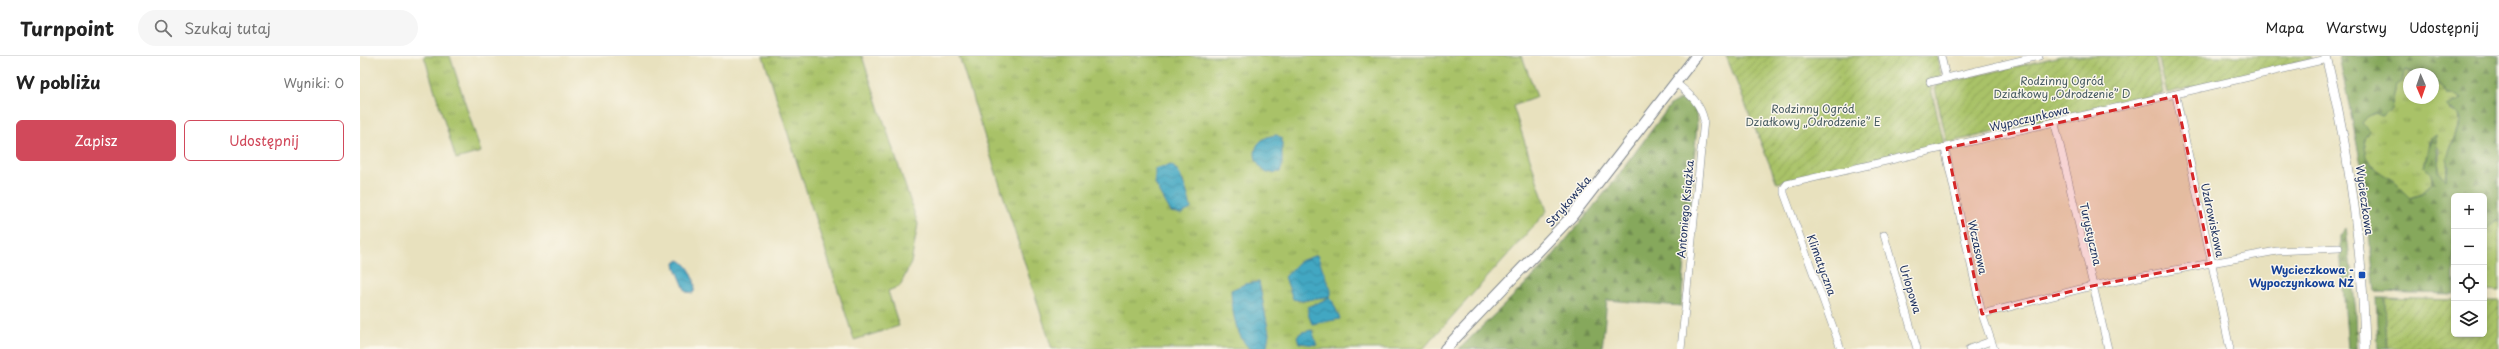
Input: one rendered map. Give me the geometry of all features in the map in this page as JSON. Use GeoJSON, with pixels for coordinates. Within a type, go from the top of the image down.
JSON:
{"type":"FeatureCollection","features":[{"type":"Feature","properties":{"kind":"main road","name":"Strykowska"},"geometry":{"type":"LineString","coordinates":[[1445,349],[1529,264],[1572,216],[1696,56]]}},
{"type":"Feature","properties":{"kind":"street"},"geometry":{"type":"LineString","coordinates":[[1941,56],[1946,78]]}},
{"type":"Feature","properties":{"kind":"street"},"geometry":{"type":"LineString","coordinates":[[1930,82],[2039,56]]}},
{"type":"Feature","properties":{"kind":"street","name":"Wypoczynkowa"},"geometry":{"type":"LineString","coordinates":[[1784,188],[1787,184],[2176,96],[2326,57]]}},
{"type":"Feature","properties":{"kind":"street","name":"Wycieczkowa"},"geometry":{"type":"LineString","coordinates":[[2326,57],[2353,196],[2363,295],[2365,349]]}},
{"type":"Feature","properties":{"kind":"street","name":"Antoniego Książka"},"geometry":{"type":"LineString","coordinates":[[1676,83],[1695,99],[1702,108],[1704,120],[1681,349]]}},
{"type":"Feature","properties":{"kind":"street","name":"Uzdrowiskowa"},"geometry":{"type":"LineString","coordinates":[[2176,96],[2230,349]]}},
{"type":"Feature","properties":{"kind":"street","name":"Turystyczna"},"geometry":{"type":"LineString","coordinates":[[2055,124],[2108,349]]}},
{"type":"Feature","properties":{"kind":"street","name":"Wczasowa"},"geometry":{"type":"LineString","coordinates":[[1945,149],[1982,314],[1994,349]]}},
{"type":"Feature","properties":{"kind":"street","name":"Klimatyczna"},"geometry":{"type":"LineString","coordinates":[[1784,188],[1841,349]]}},
{"type":"Feature","properties":{"kind":"street","name":"Urlopowa"},"geometry":{"type":"LineString","coordinates":[[1884,235],[1917,349]]}},
{"type":"Feature","properties":{"kind":"street"},"geometry":{"type":"LineString","coordinates":[[1982,314],[2092,286],[2211,263],[2277,251],[2339,248]]}},
{"type":"Feature","properties":{"kind":"street"},"geometry":{"type":"LineString","coordinates":[[1969,349],[1991,341]]}},
{"type":"Feature","properties":{"kind":"highlighted area"},"geometry":{"type":"Polygon","coordinates":[[[2176,96],[2211,263],[2092,286],[1982,314],[1947,148],[2176,96]]]}},
{"type":"Feature","properties":{"kind":"green space"},"geometry":{"type":"Polygon","coordinates":[[[424,56],[450,56],[481,152],[456,159],[424,56]]]}},
{"type":"Feature","properties":{"kind":"green space"},"geometry":{"type":"Polygon","coordinates":[[[763,56],[862,56],[918,224],[911,263],[900,286],[888,291],[899,326],[854,340],[763,56]]]}},
{"type":"Feature","properties":{"kind":"green space"},"geometry":{"type":"Polygon","coordinates":[[[959,56],[1522,56],[1537,97],[1513,106],[1547,211],[1423,349],[1052,349],[959,56]]]}},
{"type":"Feature","properties":{"kind":"green space","name":"Rodzinny Ogród Działkowy „Odrodzenie” E"},"geometry":{"type":"Polygon","coordinates":[[[1726,56],[1937,56],[1941,76],[1929,79],[1944,144],[1777,183],[1726,56]]]}},
{"type":"Feature","properties":{"kind":"green space","name":"Rodzinny Ogród Działkowy „Odrodzenie” D"},"geometry":{"type":"Polygon","coordinates":[[[2061,56],[2155,56],[2163,93],[1947,143],[1935,89],[1937,85],[2061,56]]]}},
{"type":"Feature","properties":{"kind":"green space"},"geometry":{"type":"Polygon","coordinates":[[[2158,56],[2311,56],[2312,59],[2167,93],[2158,56]]]}},
{"type":"Feature","properties":{"kind":"green space"},"geometry":{"type":"Polygon","coordinates":[[[2339,56],[2499,56],[2499,222],[2495,221],[2487,229],[2487,193],[2451,193],[2451,294],[2375,292],[2363,174],[2339,56]],[[2403,68],[2402,81],[2396,85],[2391,109],[2382,116],[2375,113],[2367,117],[2362,123],[2369,131],[2364,139],[2365,148],[2371,164],[2395,182],[2411,198],[2422,194],[2432,182],[2431,173],[2424,167],[2431,137],[2436,135],[2439,171],[2445,180],[2449,166],[2447,158],[2460,122],[2458,114],[2447,106],[2462,99],[2455,94],[2447,94],[2439,84],[2439,68],[2403,68]]]}},
{"type":"Feature","properties":{"kind":"green space"},"geometry":{"type":"Polygon","coordinates":[[[2403,77],[2403,104],[2439,104],[2439,84],[2447,94],[2455,94],[2462,99],[2450,110],[2458,114],[2459,119],[2451,147],[2445,180],[2439,171],[2439,149],[2430,137],[2424,167],[2431,173],[2432,182],[2422,194],[2410,198],[2394,181],[2375,170],[2366,156],[2362,123],[2366,117],[2375,113],[2382,116],[2391,109],[2396,84],[2402,81],[2403,77]]]}},
{"type":"Feature","properties":{"kind":"green space"},"geometry":{"type":"Polygon","coordinates":[[[1681,99],[1691,102],[1696,111],[1697,125],[1681,306],[1607,300],[1602,349],[1459,349],[1546,264],[1611,185],[1671,104],[1681,99]]]}},
{"type":"Feature","properties":{"kind":"green space"},"geometry":{"type":"Polygon","coordinates":[[[2495,221],[2499,222],[2499,291],[2487,290],[2487,229],[2495,221]]]}},
{"type":"Feature","properties":{"kind":"green space"},"geometry":{"type":"Polygon","coordinates":[[[2346,227],[2356,312],[2357,349],[2348,349],[2340,248],[2340,236],[2346,227]]]}},
{"type":"Feature","properties":{"kind":"green space"},"geometry":{"type":"Polygon","coordinates":[[[2376,298],[2385,298],[2387,349],[2378,349],[2376,298]]]}},
{"type":"Feature","properties":{"kind":"green space"},"geometry":{"type":"Polygon","coordinates":[[[2385,298],[2451,300],[2451,337],[2487,337],[2487,301],[2499,301],[2499,349],[2387,349],[2385,298]]]}},
{"type":"Feature","properties":{"kind":"water"},"geometry":{"type":"Polygon","coordinates":[[[1277,135],[1282,139],[1282,167],[1280,172],[1267,173],[1257,162],[1255,156],[1256,150],[1258,144],[1262,140],[1277,135]]]}},
{"type":"Feature","properties":{"kind":"water"},"geometry":{"type":"Polygon","coordinates":[[[1171,165],[1175,168],[1181,178],[1190,204],[1191,209],[1181,214],[1171,212],[1155,184],[1155,169],[1171,165]]]}},
{"type":"Feature","properties":{"kind":"water"},"geometry":{"type":"Polygon","coordinates":[[[1317,255],[1331,290],[1331,296],[1302,301],[1293,299],[1285,277],[1300,261],[1317,255]]]}},
{"type":"Feature","properties":{"kind":"water"},"geometry":{"type":"Polygon","coordinates":[[[679,260],[686,265],[692,275],[695,285],[693,293],[686,292],[676,268],[675,263],[679,260]]]}},
{"type":"Feature","properties":{"kind":"water"},"geometry":{"type":"Polygon","coordinates":[[[1259,282],[1269,333],[1267,347],[1250,349],[1241,337],[1235,322],[1231,290],[1245,284],[1259,282]]]}},
{"type":"Feature","properties":{"kind":"water"},"geometry":{"type":"Polygon","coordinates":[[[1329,298],[1332,300],[1340,319],[1312,324],[1308,314],[1308,307],[1329,298]]]}},
{"type":"Feature","properties":{"kind":"water"},"geometry":{"type":"Polygon","coordinates":[[[1312,330],[1317,345],[1299,343],[1297,336],[1302,332],[1312,330]]]}},
{"type":"Feature","properties":{"kind":"place","name":"Wycieczkowa - Wypoczynkowa NŻ"},"geometry":{"type":"Point","coordinates":[2362,275]}}]}
